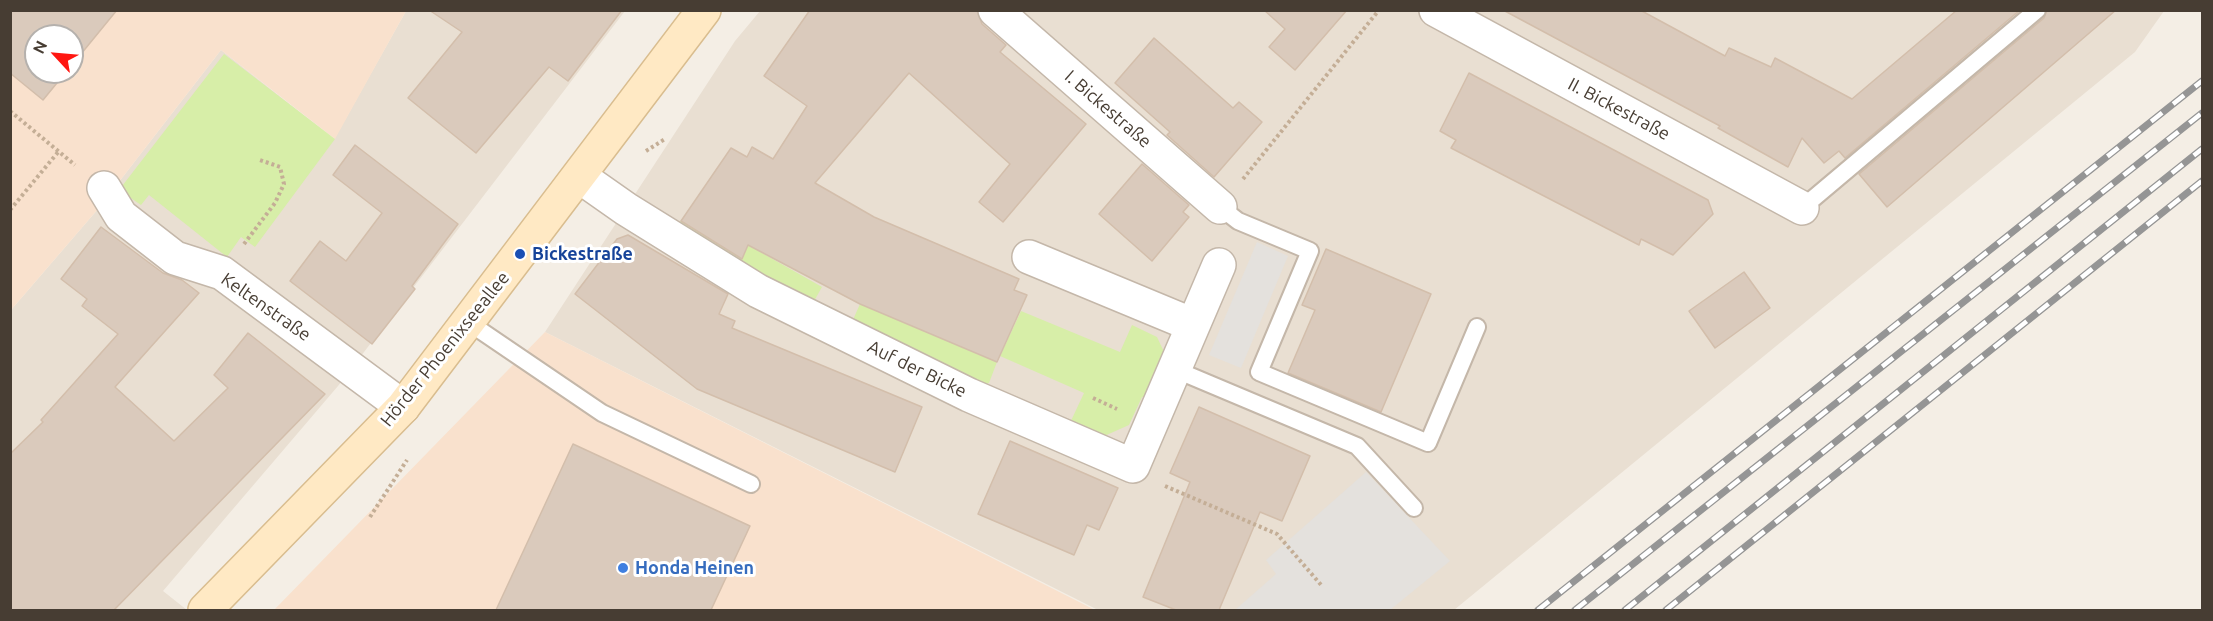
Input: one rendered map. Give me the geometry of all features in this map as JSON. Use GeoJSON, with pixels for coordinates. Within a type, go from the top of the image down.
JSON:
{"type":"FeatureCollection","features":[{"type":"Feature","properties":{"kind":"main road","name":"Hörder Phoenixseeallee"},"geometry":{"type":"LineString","coordinates":[[205,610],[403,407],[704,10]]}},
{"type":"Feature","properties":{"kind":"street","name":"I. Bickestraße"},"geometry":{"type":"LineString","coordinates":[[995,10],[1220,207]]}},
{"type":"Feature","properties":{"kind":"street","name":"II. Bickestraße"},"geometry":{"type":"LineString","coordinates":[[1436,10],[1802,208]]}},
{"type":"Feature","properties":{"kind":"street","name":"Auf der Bicke"},"geometry":{"type":"LineString","coordinates":[[579,176],[758,291],[969,395],[1132,466]]}},
{"type":"Feature","properties":{"kind":"street","name":"Keltenstraße"},"geometry":{"type":"LineString","coordinates":[[104,188],[121,216],[175,258],[222,273],[403,407]]}},
{"type":"Feature","properties":{"kind":"street"},"geometry":{"type":"LineString","coordinates":[[1029,257],[1193,325]]}},
{"type":"Feature","properties":{"kind":"street"},"geometry":{"type":"LineString","coordinates":[[1132,466],[1218,265]]}},
{"type":"Feature","properties":{"kind":"lane"},"geometry":{"type":"LineString","coordinates":[[1802,208],[2037,10]]}},
{"type":"Feature","properties":{"kind":"lane"},"geometry":{"type":"LineString","coordinates":[[1220,207],[1238,221],[1310,251],[1260,372],[1428,443],[1477,327]]}},
{"type":"Feature","properties":{"kind":"lane"},"geometry":{"type":"LineString","coordinates":[[468,322],[602,413],[751,484]]}},
{"type":"Feature","properties":{"kind":"lane"},"geometry":{"type":"LineString","coordinates":[[1174,369],[1357,446],[1414,508]]}},
{"type":"Feature","properties":{"kind":"path"},"geometry":{"type":"LineString","coordinates":[[1220,207],[1379,10]]}},
{"type":"Feature","properties":{"kind":"path"},"geometry":{"type":"LineString","coordinates":[[10,111],[70,160]]}},
{"type":"Feature","properties":{"kind":"path"},"geometry":{"type":"LineString","coordinates":[[10,210],[59,151]]}},
{"type":"Feature","properties":{"kind":"path"},"geometry":{"type":"LineString","coordinates":[[222,273],[275,203],[284,184],[280,167],[260,160]]}},
{"type":"Feature","properties":{"kind":"path"},"geometry":{"type":"LineString","coordinates":[[1132,466],[1141,476],[1277,534],[1322,586]]}},
{"type":"Feature","properties":{"kind":"shaded area"},"geometry":{"type":"Polygon","coordinates":[[[11,11],[406,11],[335,139],[221,50],[98,209],[11,310],[11,11]]]}},
{"type":"Feature","properties":{"kind":"shaded area"},"geometry":{"type":"Polygon","coordinates":[[[406,11],[625,11],[338,386],[163,591],[187,610],[11,610],[11,310],[98,209],[221,50],[334,139],[406,11]]]}},
{"type":"Feature","properties":{"kind":"shaded area"},"geometry":{"type":"Polygon","coordinates":[[[760,11],[2164,11],[2135,52],[1454,610],[1098,610],[545,332],[735,41],[760,11]]]}},
{"type":"Feature","properties":{"kind":"shaded area"},"geometry":{"type":"Polygon","coordinates":[[[1257,242],[1288,256],[1241,368],[1209,355],[1257,242]]]}},
{"type":"Feature","properties":{"kind":"shaded area"},"geometry":{"type":"Polygon","coordinates":[[[545,332],[1095,610],[274,610],[545,332]]]}},
{"type":"Feature","properties":{"kind":"shaded area"},"geometry":{"type":"Polygon","coordinates":[[[1366,472],[1450,561],[1390,610],[1235,610],[1276,574],[1266,560],[1366,472]]]}},
{"type":"Feature","properties":{"kind":"green space"},"geometry":{"type":"Polygon","coordinates":[[[224,54],[335,139],[255,247],[241,237],[227,257],[149,195],[141,205],[119,190],[224,54]]]}},
{"type":"Feature","properties":{"kind":"green space"},"geometry":{"type":"Polygon","coordinates":[[[688,211],[822,287],[813,303],[767,281],[677,226],[688,211]]]}},
{"type":"Feature","properties":{"kind":"green space"},"geometry":{"type":"Polygon","coordinates":[[[860,304],[997,362],[989,383],[983,385],[852,322],[860,304]]]}},
{"type":"Feature","properties":{"kind":"green space"},"geometry":{"type":"Polygon","coordinates":[[[1021,311],[1120,352],[1132,325],[1157,337],[1166,356],[1149,399],[1142,397],[1129,425],[1102,437],[1069,425],[1084,393],[1000,356],[1021,311]]]}},
{"type":"Feature","properties":{"kind":"building"},"geometry":{"type":"Polygon","coordinates":[[[10,10],[117,10],[84,50],[84,24],[24,24],[24,84],[56,84],[43,100],[10,73],[10,10]]]}},
{"type":"Feature","properties":{"kind":"building"},"geometry":{"type":"Polygon","coordinates":[[[429,10],[622,10],[568,81],[549,67],[476,153],[408,98],[462,32],[429,10]]]}},
{"type":"Feature","properties":{"kind":"building"},"geometry":{"type":"Polygon","coordinates":[[[810,10],[977,10],[982,24],[1006,45],[1000,52],[1086,124],[1003,222],[979,202],[1010,164],[909,73],[815,183],[874,217],[1019,279],[1014,290],[1027,295],[997,362],[860,304],[748,245],[742,259],[681,221],[731,148],[747,157],[752,147],[773,159],[807,106],[764,76],[810,10]]]}},
{"type":"Feature","properties":{"kind":"building"},"geometry":{"type":"Polygon","coordinates":[[[1264,10],[1347,10],[1295,70],[1269,47],[1285,29],[1264,10]]]}},
{"type":"Feature","properties":{"kind":"building"},"geometry":{"type":"Polygon","coordinates":[[[1503,10],[1640,10],[1725,56],[1729,48],[1771,67],[1775,58],[1852,99],[1957,10],[2020,10],[1845,158],[1839,151],[1824,163],[1802,138],[1788,167],[1718,128],[1720,126],[1503,10]]]}},
{"type":"Feature","properties":{"kind":"building"},"geometry":{"type":"Polygon","coordinates":[[[2047,10],[2116,10],[1887,207],[1859,174],[2044,18],[2047,10]]]}},
{"type":"Feature","properties":{"kind":"building"},"geometry":{"type":"Polygon","coordinates":[[[1154,38],[1233,108],[1239,102],[1262,122],[1214,177],[1167,135],[1170,132],[1115,83],[1154,38]]]}},
{"type":"Feature","properties":{"kind":"building"},"geometry":{"type":"Polygon","coordinates":[[[1469,73],[1708,200],[1713,214],[1673,255],[1641,239],[1639,245],[1451,148],[1456,140],[1440,131],[1469,73]]]}},
{"type":"Feature","properties":{"kind":"building"},"geometry":{"type":"Polygon","coordinates":[[[355,145],[458,224],[412,286],[415,289],[372,344],[290,281],[320,241],[346,261],[382,213],[333,175],[355,145]]]}},
{"type":"Feature","properties":{"kind":"building"},"geometry":{"type":"Polygon","coordinates":[[[1142,164],[1189,205],[1183,212],[1189,217],[1152,261],[1099,214],[1142,164]]]}},
{"type":"Feature","properties":{"kind":"building"},"geometry":{"type":"Polygon","coordinates":[[[101,227],[163,273],[182,280],[199,293],[115,387],[174,441],[228,388],[214,375],[248,333],[325,394],[114,610],[10,610],[10,454],[43,422],[41,420],[118,334],[82,306],[87,299],[61,279],[101,227]]]}},
{"type":"Feature","properties":{"kind":"building"},"geometry":{"type":"Polygon","coordinates":[[[628,235],[728,294],[719,314],[735,321],[732,328],[922,407],[895,472],[697,389],[575,294],[617,239],[628,235]]]}},
{"type":"Feature","properties":{"kind":"building"},"geometry":{"type":"Polygon","coordinates":[[[1326,249],[1431,294],[1381,412],[1288,373],[1315,310],[1302,305],[1326,249]]]}},
{"type":"Feature","properties":{"kind":"building"},"geometry":{"type":"Polygon","coordinates":[[[1744,272],[1770,308],[1715,348],[1689,311],[1744,272]]]}},
{"type":"Feature","properties":{"kind":"building"},"geometry":{"type":"Polygon","coordinates":[[[1199,407],[1310,456],[1282,521],[1260,512],[1219,610],[1176,610],[1143,597],[1190,482],[1170,473],[1199,407]]]}},
{"type":"Feature","properties":{"kind":"building"},"geometry":{"type":"Polygon","coordinates":[[[1010,441],[1118,488],[1099,530],[1087,525],[1074,555],[978,514],[1010,441]]]}},
{"type":"Feature","properties":{"kind":"building","name":"Honda Heinen"},"geometry":{"type":"Polygon","coordinates":[[[573,444],[750,526],[711,610],[496,610],[573,444]]]}},
{"type":"Feature","properties":{"kind":"railway"},"geometry":{"type":"LineString","coordinates":[[1538,610],[2202,81]]}},
{"type":"Feature","properties":{"kind":"railway"},"geometry":{"type":"LineString","coordinates":[[1575,610],[2202,113]]}},
{"type":"Feature","properties":{"kind":"railway"},"geometry":{"type":"LineString","coordinates":[[1625,610],[2202,149]]}},
{"type":"Feature","properties":{"kind":"railway"},"geometry":{"type":"LineString","coordinates":[[1666,610],[2202,181]]}},
{"type":"Feature","properties":{"kind":"place","name":"Bickestraße"},"geometry":{"type":"Point","coordinates":[520,254]}},
{"type":"Feature","properties":{"kind":"place","name":"Honda Heinen"},"geometry":{"type":"Point","coordinates":[623,568]}}]}
